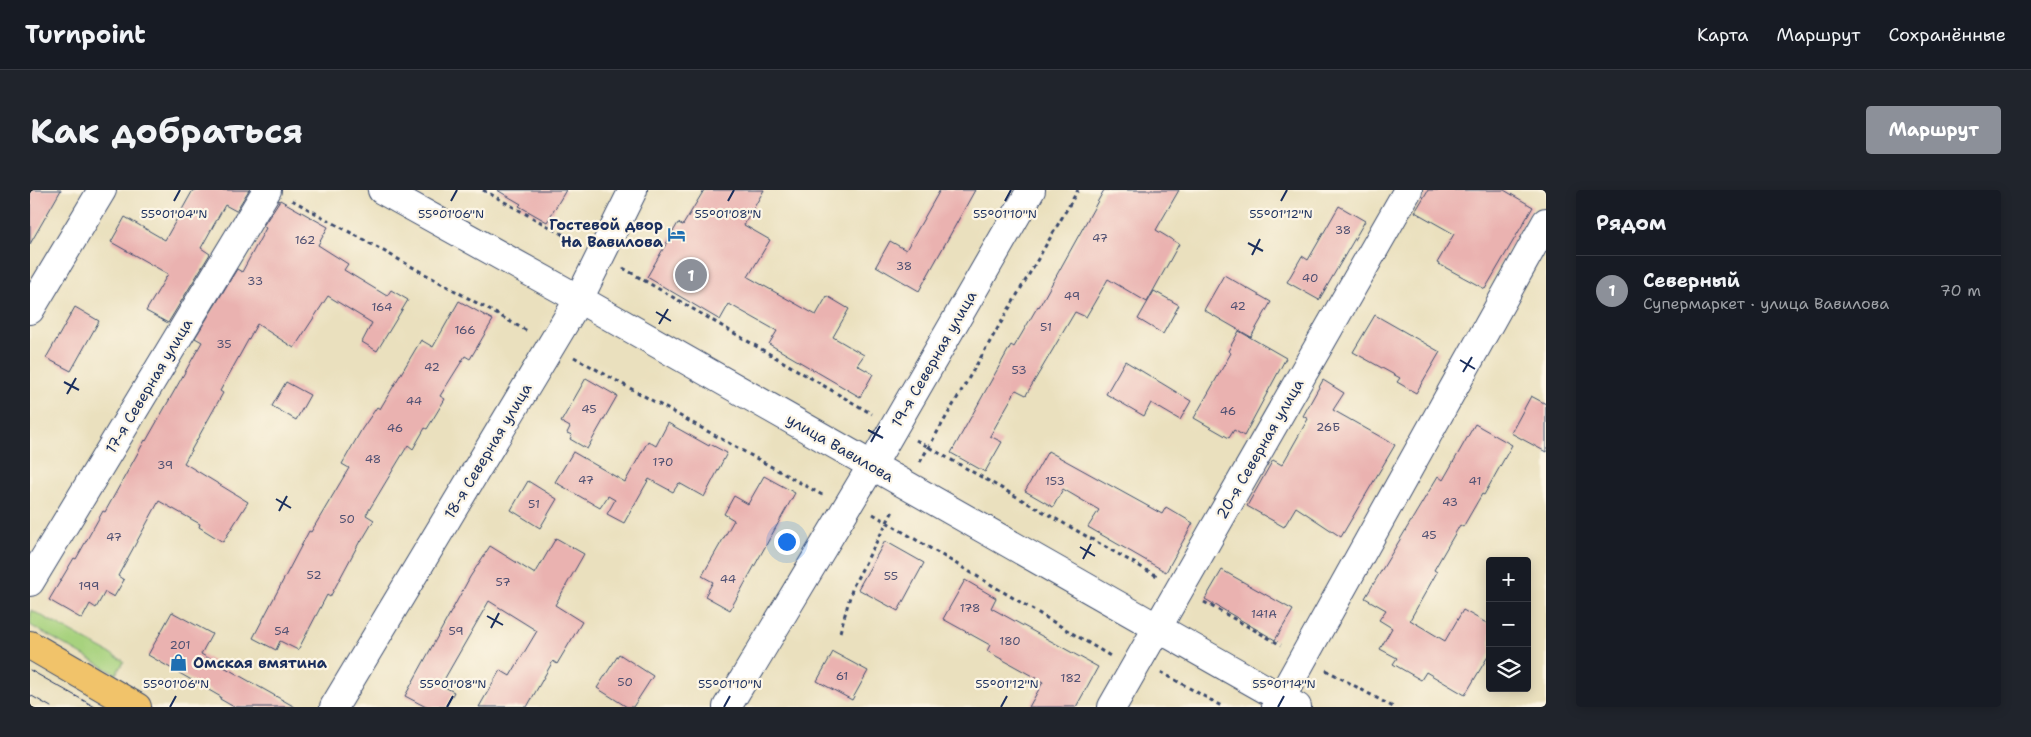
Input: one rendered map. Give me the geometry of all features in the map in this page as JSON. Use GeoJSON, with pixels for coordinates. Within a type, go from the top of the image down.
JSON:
{"type":"FeatureCollection","features":[{"type":"Feature","properties":{"kind":"main road"},"geometry":{"type":"LineString","coordinates":[[30,645],[137,707]]}},
{"type":"Feature","properties":{"kind":"street"},"geometry":{"type":"LineString","coordinates":[[30,310],[102,190]]}},
{"type":"Feature","properties":{"kind":"street","name":"17-я Северная улица"},"geometry":{"type":"LineString","coordinates":[[30,582],[267,190]]}},
{"type":"Feature","properties":{"kind":"street","name":"улица Вавилова"},"geometry":{"type":"LineString","coordinates":[[382,190],[579,299],[871,467],[1157,628],[1285,704]]}},
{"type":"Feature","properties":{"kind":"street","name":"18-я Северная улица"},"geometry":{"type":"LineString","coordinates":[[334,707],[579,299],[633,190]]}},
{"type":"Feature","properties":{"kind":"street","name":"19-я Северная улица"},"geometry":{"type":"LineString","coordinates":[[727,707],[871,467],[1031,190]]}},
{"type":"Feature","properties":{"kind":"street","name":"20-я Северная улица"},"geometry":{"type":"LineString","coordinates":[[1112,707],[1408,190]]}},
{"type":"Feature","properties":{"kind":"street"},"geometry":{"type":"LineString","coordinates":[[1285,704],[1304,658],[1546,222]]}},
{"type":"Feature","properties":{"kind":"path"},"geometry":{"type":"LineString","coordinates":[[483,190],[600,255],[929,447],[1393,707]]}},
{"type":"Feature","properties":{"kind":"path"},"geometry":{"type":"LineString","coordinates":[[840,632],[853,586],[906,486],[1078,190]]}},
{"type":"Feature","properties":{"kind":"path"},"geometry":{"type":"LineString","coordinates":[[851,500],[1136,665],[1223,707]]}},
{"type":"Feature","properties":{"kind":"green space"},"geometry":{"type":"Polygon","coordinates":[[[31,610],[124,661],[116,674],[30,625],[31,610]]]}},
{"type":"Feature","properties":{"kind":"building"},"geometry":{"type":"Polygon","coordinates":[[[30,190],[61,190],[30,244],[30,190]]]}},
{"type":"Feature","properties":{"kind":"building"},"geometry":{"type":"Polygon","coordinates":[[[193,190],[249,190],[236,211],[225,205],[201,248],[210,254],[168,323],[146,311],[168,274],[111,242],[125,217],[165,240],[193,190]]]}},
{"type":"Feature","properties":{"kind":"building"},"geometry":{"type":"Polygon","coordinates":[[[497,190],[566,190],[547,222],[519,206],[521,204],[497,190]]]}},
{"type":"Feature","properties":{"kind":"building"},"geometry":{"type":"Polygon","coordinates":[[[704,190],[764,190],[744,225],[770,240],[748,277],[816,315],[827,296],[849,309],[833,337],[864,355],[857,365],[873,374],[860,397],[769,344],[777,331],[729,304],[720,320],[647,277],[678,223],[683,225],[704,190]]]}},
{"type":"Feature","properties":{"kind":"building"},"geometry":{"type":"Polygon","coordinates":[[[940,190],[975,190],[919,291],[876,266],[890,241],[906,250],[940,190]]]}},
{"type":"Feature","properties":{"kind":"building"},"geometry":{"type":"Polygon","coordinates":[[[1104,190],[1179,190],[1156,230],[1179,244],[1147,302],[1108,279],[1086,317],[1075,312],[1026,395],[1016,390],[990,436],[1002,442],[985,472],[951,453],[1011,345],[1014,347],[1039,307],[1104,190]]]}},
{"type":"Feature","properties":{"kind":"building"},"geometry":{"type":"Polygon","coordinates":[[[1428,190],[1504,190],[1533,207],[1485,289],[1437,263],[1454,234],[1415,212],[1428,190]]]}},
{"type":"Feature","properties":{"kind":"building"},"geometry":{"type":"Polygon","coordinates":[[[280,200],[328,227],[318,245],[348,264],[344,270],[387,296],[391,290],[408,300],[377,351],[362,342],[372,323],[328,296],[294,348],[257,324],[220,391],[223,393],[184,463],[248,502],[223,542],[199,527],[200,524],[159,501],[118,576],[124,580],[114,597],[105,592],[96,608],[90,604],[82,619],[49,600],[74,558],[76,559],[103,511],[105,512],[202,342],[195,338],[237,269],[242,272],[266,228],[263,226],[280,200]]]}},
{"type":"Feature","properties":{"kind":"building"},"geometry":{"type":"Polygon","coordinates":[[[1339,206],[1365,221],[1319,300],[1287,282],[1302,256],[1308,260],[1339,206]]]}},
{"type":"Feature","properties":{"kind":"building"},"geometry":{"type":"Polygon","coordinates":[[[1224,275],[1271,302],[1251,337],[1204,310],[1224,275]]]}},
{"type":"Feature","properties":{"kind":"building"},"geometry":{"type":"Polygon","coordinates":[[[1154,291],[1179,305],[1163,334],[1138,319],[1154,291]]]}},
{"type":"Feature","properties":{"kind":"building"},"geometry":{"type":"Polygon","coordinates":[[[459,301],[493,320],[470,359],[465,356],[440,396],[445,399],[427,429],[425,428],[413,449],[408,445],[366,515],[374,520],[360,541],[330,597],[327,595],[298,650],[280,641],[276,650],[253,638],[309,531],[311,532],[349,468],[342,464],[362,429],[377,407],[380,409],[421,340],[433,347],[459,301]]]}},
{"type":"Feature","properties":{"kind":"building"},"geometry":{"type":"Polygon","coordinates":[[[75,307],[99,321],[71,371],[46,358],[75,307]]]}},
{"type":"Feature","properties":{"kind":"building"},"geometry":{"type":"Polygon","coordinates":[[[1375,315],[1440,352],[1416,393],[1397,382],[1400,378],[1353,352],[1375,315]]]}},
{"type":"Feature","properties":{"kind":"building"},"geometry":{"type":"Polygon","coordinates":[[[1239,331],[1286,358],[1244,436],[1234,430],[1229,438],[1194,418],[1231,353],[1228,351],[1239,331]]]}},
{"type":"Feature","properties":{"kind":"building"},"geometry":{"type":"Polygon","coordinates":[[[1125,361],[1191,401],[1180,420],[1151,403],[1144,416],[1106,394],[1125,361]]]}},
{"type":"Feature","properties":{"kind":"building"},"geometry":{"type":"Polygon","coordinates":[[[586,378],[617,396],[587,449],[570,439],[572,435],[567,433],[570,427],[561,422],[586,378]]]}},
{"type":"Feature","properties":{"kind":"building"},"geometry":{"type":"Polygon","coordinates":[[[1323,380],[1344,393],[1333,410],[1395,445],[1341,537],[1296,507],[1284,527],[1247,506],[1273,460],[1282,465],[1308,419],[1303,416],[1323,380]]]}},
{"type":"Feature","properties":{"kind":"building"},"geometry":{"type":"Polygon","coordinates":[[[286,382],[310,395],[296,420],[272,406],[286,382]]]}},
{"type":"Feature","properties":{"kind":"building"},"geometry":{"type":"Polygon","coordinates":[[[1531,396],[1546,404],[1546,452],[1511,433],[1531,396]]]}},
{"type":"Feature","properties":{"kind":"building"},"geometry":{"type":"Polygon","coordinates":[[[668,423],[709,446],[710,444],[727,453],[704,497],[679,483],[673,492],[649,479],[624,523],[607,514],[615,500],[608,496],[600,508],[555,482],[573,452],[625,482],[648,441],[656,446],[668,423]]]}},
{"type":"Feature","properties":{"kind":"building"},"geometry":{"type":"Polygon","coordinates":[[[1475,424],[1512,445],[1484,495],[1482,494],[1463,527],[1460,525],[1434,570],[1437,572],[1410,620],[1445,641],[1463,610],[1486,623],[1486,660],[1465,695],[1426,672],[1421,680],[1393,664],[1397,658],[1380,649],[1392,628],[1379,620],[1386,610],[1365,598],[1438,476],[1443,480],[1475,424]]]}},
{"type":"Feature","properties":{"kind":"building"},"geometry":{"type":"Polygon","coordinates":[[[1048,451],[1162,514],[1166,507],[1193,523],[1166,572],[1088,527],[1099,510],[1063,489],[1053,507],[1025,491],[1048,451]]]}},
{"type":"Feature","properties":{"kind":"building"},"geometry":{"type":"Polygon","coordinates":[[[764,476],[795,493],[730,610],[705,596],[713,582],[702,576],[734,520],[724,514],[734,496],[748,504],[764,476]]]}},
{"type":"Feature","properties":{"kind":"building"},"geometry":{"type":"Polygon","coordinates":[[[528,481],[557,499],[540,528],[511,510],[528,481]]]}},
{"type":"Feature","properties":{"kind":"building"},"geometry":{"type":"Polygon","coordinates":[[[556,538],[584,554],[555,605],[582,622],[557,664],[553,661],[527,707],[479,707],[500,670],[510,676],[537,631],[489,601],[441,685],[454,692],[446,707],[426,707],[405,696],[470,577],[490,546],[535,574],[556,538]]]}},
{"type":"Feature","properties":{"kind":"building"},"geometry":{"type":"Polygon","coordinates":[[[885,541],[924,563],[898,611],[858,589],[885,541]]]}},
{"type":"Feature","properties":{"kind":"building"},"geometry":{"type":"Polygon","coordinates":[[[1222,570],[1293,610],[1275,640],[1205,599],[1222,570]]]}},
{"type":"Feature","properties":{"kind":"building"},"geometry":{"type":"Polygon","coordinates":[[[965,580],[996,598],[991,608],[1098,667],[1076,707],[1029,707],[1043,682],[987,651],[990,645],[943,619],[965,580]]]}},
{"type":"Feature","properties":{"kind":"building"},"geometry":{"type":"Polygon","coordinates":[[[172,612],[212,634],[201,654],[295,707],[234,707],[220,699],[221,697],[148,655],[172,612]]]}},
{"type":"Feature","properties":{"kind":"building"},"geometry":{"type":"Polygon","coordinates":[[[833,652],[868,671],[852,700],[817,681],[833,652]]]}},
{"type":"Feature","properties":{"kind":"building"},"geometry":{"type":"Polygon","coordinates":[[[619,654],[653,676],[633,707],[627,707],[597,688],[619,654]]]}},
{"type":"Feature","properties":{"kind":"tram line"},"geometry":{"type":"LineString","coordinates":[[30,670],[95,707]]}},
{"type":"Feature","properties":{"kind":"tram line"},"geometry":{"type":"LineString","coordinates":[[30,695],[51,707]]}},
{"type":"Feature","properties":{"kind":"place","name":"Гостевой двор На Вавилова"},"geometry":{"type":"Point","coordinates":[677,234]}},
{"type":"Feature","properties":{"kind":"place","name":"Северный"},"geometry":{"type":"Point","coordinates":[691,275]}},
{"type":"Feature","properties":{"kind":"place","name":"Oмская вмятина"},"geometry":{"type":"Point","coordinates":[179,663]}}]}
